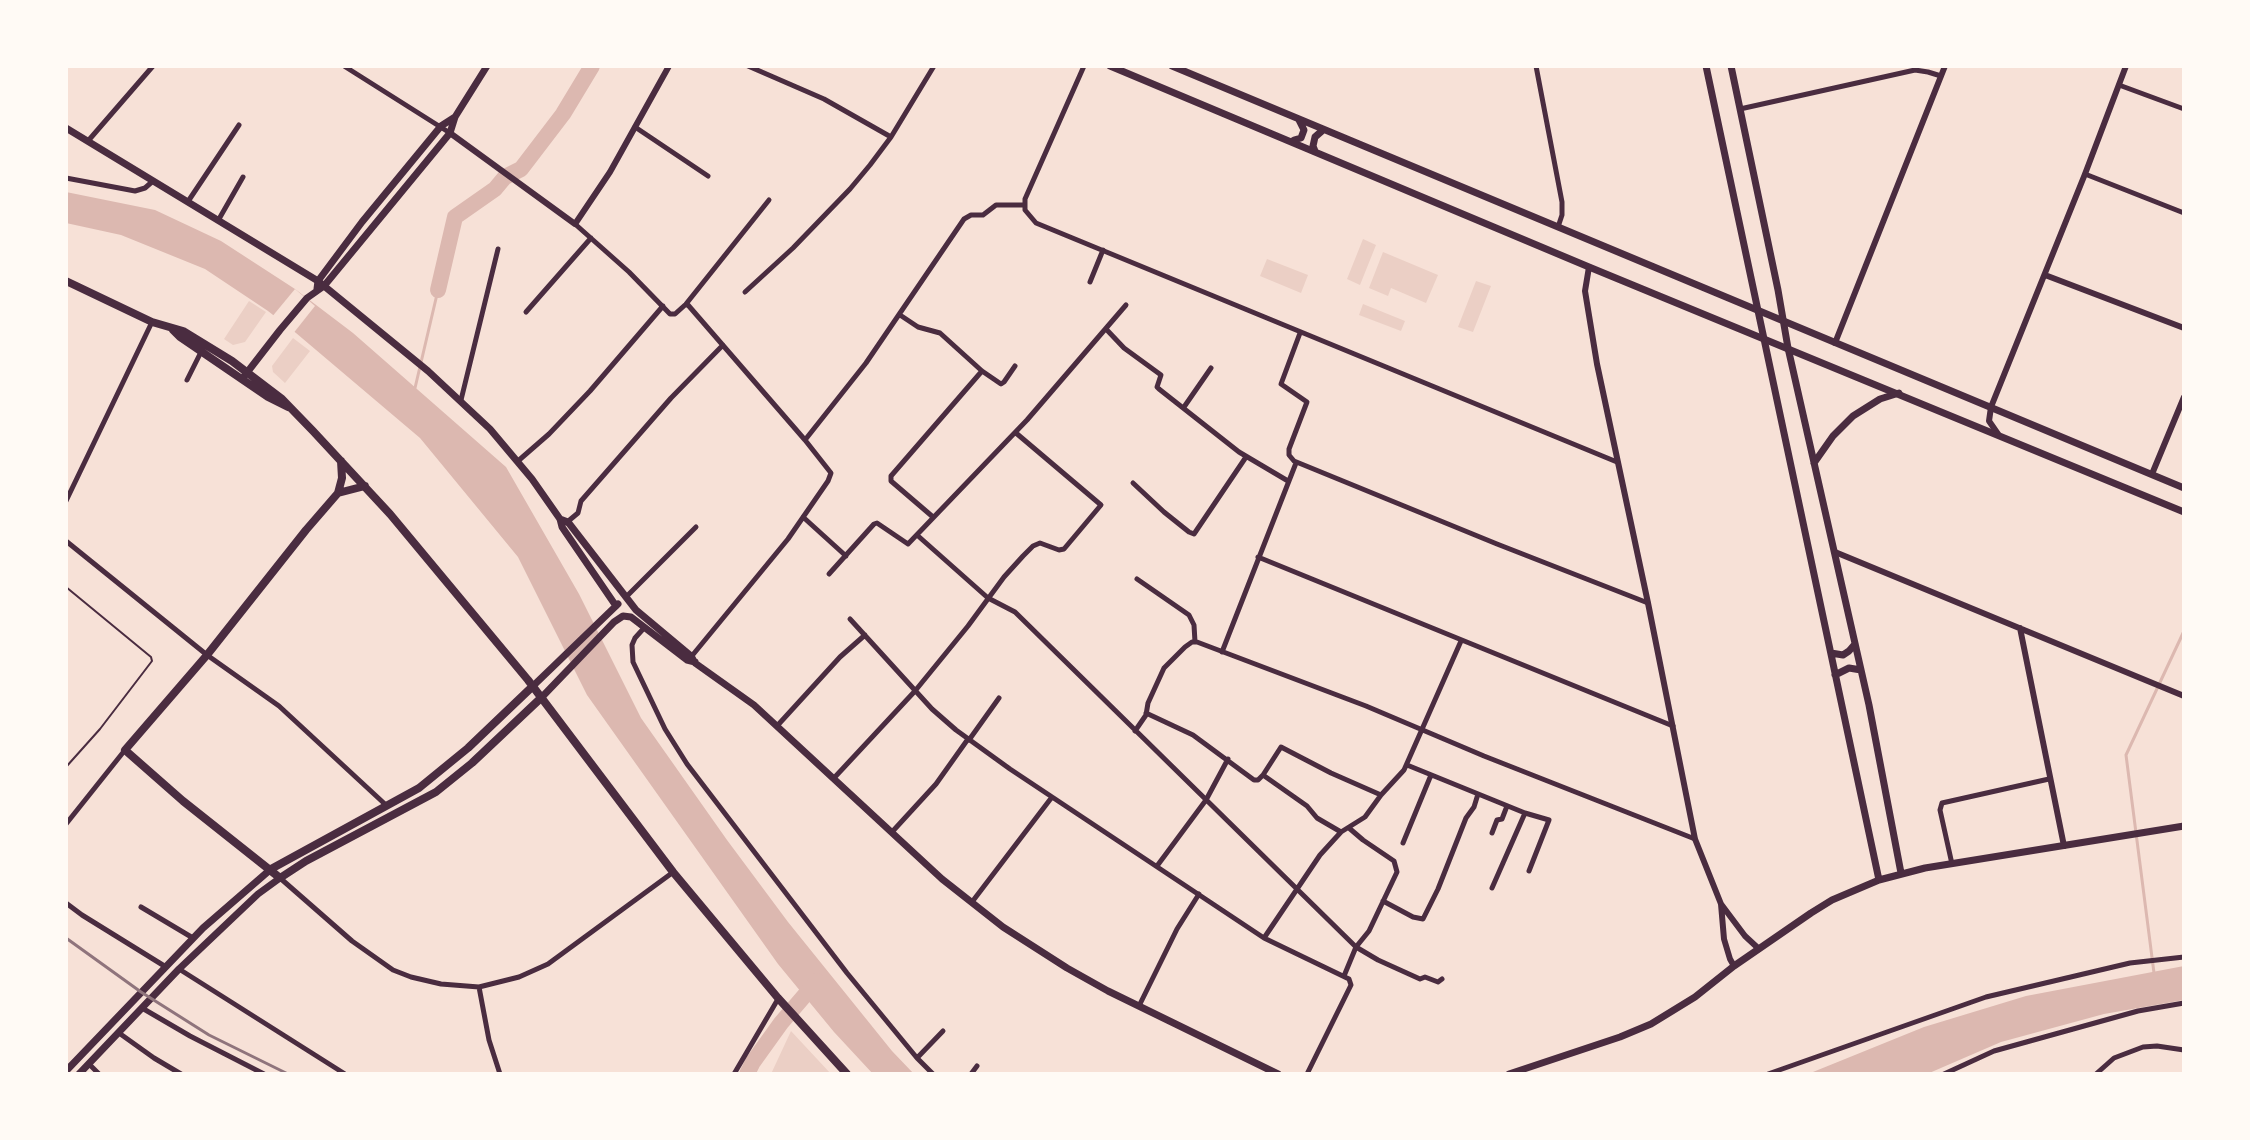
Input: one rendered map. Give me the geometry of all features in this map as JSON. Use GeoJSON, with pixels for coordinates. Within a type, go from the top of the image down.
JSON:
{"type":"FeatureCollection","features":[{"type":"Feature","properties":{"kind":"highway"},"geometry":{"type":"LineString","coordinates":[[66,281],[152,322],[183,331],[278,404],[289,407],[365,486],[533,686],[673,872],[780,1001],[847,1074]]}},
{"type":"Feature","properties":{"kind":"highway"},"geometry":{"type":"LineString","coordinates":[[173,329],[201,351],[244,375]]}},
{"type":"Feature","properties":{"kind":"highway"},"geometry":{"type":"LineString","coordinates":[[341,460],[342,478],[338,493],[207,655],[125,750],[280,878],[436,792],[472,763],[542,697]]}},
{"type":"Feature","properties":{"kind":"highway"},"geometry":{"type":"LineString","coordinates":[[338,493],[365,486]]}},
{"type":"Feature","properties":{"kind":"highway"},"geometry":{"type":"LineString","coordinates":[[271,869],[427,782],[533,686]]}},
{"type":"Feature","properties":{"kind":"main road"},"geometry":{"type":"LineString","coordinates":[[244,375],[450,133],[455,117],[487,66]]}},
{"type":"Feature","properties":{"kind":"main road"},"geometry":{"type":"LineString","coordinates":[[1110,66],[2184,512]]}},
{"type":"Feature","properties":{"kind":"main road"},"geometry":{"type":"LineString","coordinates":[[1172,66],[2184,488]]}},
{"type":"Feature","properties":{"kind":"main road"},"geometry":{"type":"LineString","coordinates":[[1706,66],[1879,880]]}},
{"type":"Feature","properties":{"kind":"main road"},"geometry":{"type":"LineString","coordinates":[[1731,66],[1788,348],[1861,670],[1901,873]]}},
{"type":"Feature","properties":{"kind":"main road"},"geometry":{"type":"LineString","coordinates":[[320,285],[362,222],[441,126],[455,117]]}},
{"type":"Feature","properties":{"kind":"main road"},"geometry":{"type":"LineString","coordinates":[[1291,140],[1300,139],[1304,131],[1298,119]]}},
{"type":"Feature","properties":{"kind":"main road"},"geometry":{"type":"LineString","coordinates":[[66,128],[189,200],[320,285],[428,371],[461,400],[518,461],[625,598],[691,660]]}},
{"type":"Feature","properties":{"kind":"main road"},"geometry":{"type":"LineString","coordinates":[[1315,151],[1315,137],[1324,130]]}},
{"type":"Feature","properties":{"kind":"main road"},"geometry":{"type":"LineString","coordinates":[[1814,464],[1833,436],[1853,416],[1880,399],[1899,393]]}},
{"type":"Feature","properties":{"kind":"main road"},"geometry":{"type":"LineString","coordinates":[[563,522],[616,606]]}},
{"type":"Feature","properties":{"kind":"main road"},"geometry":{"type":"LineString","coordinates":[[533,686],[625,598]]}},
{"type":"Feature","properties":{"kind":"main road"},"geometry":{"type":"LineString","coordinates":[[542,697],[614,622],[620,617],[628,617],[754,705],[942,879],[1003,927],[1067,968],[1278,1074]]}},
{"type":"Feature","properties":{"kind":"main road"},"geometry":{"type":"LineString","coordinates":[[1831,653],[1843,655],[1855,644]]}},
{"type":"Feature","properties":{"kind":"main road"},"geometry":{"type":"LineString","coordinates":[[1835,675],[1849,668],[1861,670]]}},
{"type":"Feature","properties":{"kind":"main road"},"geometry":{"type":"LineString","coordinates":[[1509,1074],[1651,1024],[1695,997],[1811,913],[1832,900],[1879,880],[1901,873],[2184,826]]}},
{"type":"Feature","properties":{"kind":"main road"},"geometry":{"type":"LineString","coordinates":[[66,1071],[193,938],[271,869]]}},
{"type":"Feature","properties":{"kind":"main road"},"geometry":{"type":"LineString","coordinates":[[79,1074],[179,969],[258,894],[280,878]]}},
{"type":"Feature","properties":{"kind":"street"},"geometry":{"type":"LineString","coordinates":[[87,141],[153,66]]}},
{"type":"Feature","properties":{"kind":"street"},"geometry":{"type":"LineString","coordinates":[[344,66],[441,126],[575,224],[671,314],[686,304],[769,200]]}},
{"type":"Feature","properties":{"kind":"street"},"geometry":{"type":"LineString","coordinates":[[575,224],[669,66]]}},
{"type":"Feature","properties":{"kind":"street"},"geometry":{"type":"LineString","coordinates":[[748,66],[824,99],[891,137]]}},
{"type":"Feature","properties":{"kind":"street"},"geometry":{"type":"LineString","coordinates":[[745,292],[850,189],[891,137],[934,66]]}},
{"type":"Feature","properties":{"kind":"street"},"geometry":{"type":"LineString","coordinates":[[1024,207],[1084,66]]}},
{"type":"Feature","properties":{"kind":"street"},"geometry":{"type":"LineString","coordinates":[[1536,66],[1562,202],[1558,227]]}},
{"type":"Feature","properties":{"kind":"street"},"geometry":{"type":"LineString","coordinates":[[1835,343],[1945,66]]}},
{"type":"Feature","properties":{"kind":"street"},"geometry":{"type":"LineString","coordinates":[[2000,437],[1989,421],[1991,407],[2126,66]]}},
{"type":"Feature","properties":{"kind":"street"},"geometry":{"type":"LineString","coordinates":[[1740,109],[1915,70],[1941,76]]}},
{"type":"Feature","properties":{"kind":"street"},"geometry":{"type":"LineString","coordinates":[[2119,85],[2184,109]]}},
{"type":"Feature","properties":{"kind":"street"},"geometry":{"type":"LineString","coordinates":[[189,200],[239,125]]}},
{"type":"Feature","properties":{"kind":"street"},"geometry":{"type":"LineString","coordinates":[[635,127],[708,176]]}},
{"type":"Feature","properties":{"kind":"street"},"geometry":{"type":"LineString","coordinates":[[2085,174],[2184,213]]}},
{"type":"Feature","properties":{"kind":"street"},"geometry":{"type":"LineString","coordinates":[[219,219],[243,177]]}},
{"type":"Feature","properties":{"kind":"street"},"geometry":{"type":"LineString","coordinates":[[66,178],[135,191],[145,188],[154,180]]}},
{"type":"Feature","properties":{"kind":"street"},"geometry":{"type":"LineString","coordinates":[[805,440],[866,363],[964,219],[971,215],[983,215],[996,205],[1024,207]]}},
{"type":"Feature","properties":{"kind":"street"},"geometry":{"type":"LineString","coordinates":[[1024,207],[1031,219],[1040,225],[1617,462]]}},
{"type":"Feature","properties":{"kind":"street"},"geometry":{"type":"LineString","coordinates":[[526,312],[591,238]]}},
{"type":"Feature","properties":{"kind":"street"},"geometry":{"type":"LineString","coordinates":[[461,400],[498,249]]}},
{"type":"Feature","properties":{"kind":"street"},"geometry":{"type":"LineString","coordinates":[[1090,282],[1103,250]]}},
{"type":"Feature","properties":{"kind":"street"},"geometry":{"type":"LineString","coordinates":[[1589,267],[1585,291],[1695,839],[1721,904],[1759,949]]}},
{"type":"Feature","properties":{"kind":"street"},"geometry":{"type":"LineString","coordinates":[[2045,275],[2184,328]]}},
{"type":"Feature","properties":{"kind":"street"},"geometry":{"type":"LineString","coordinates":[[686,304],[831,473],[803,517],[691,660]]}},
{"type":"Feature","properties":{"kind":"street"},"geometry":{"type":"LineString","coordinates":[[829,574],[874,524],[908,544],[1016,433],[1126,305]]}},
{"type":"Feature","properties":{"kind":"street"},"geometry":{"type":"LineString","coordinates":[[518,461],[590,391],[663,306]]}},
{"type":"Feature","properties":{"kind":"street"},"geometry":{"type":"LineString","coordinates":[[900,315],[918,327],[940,333],[982,371],[1002,384],[1015,366]]}},
{"type":"Feature","properties":{"kind":"street"},"geometry":{"type":"LineString","coordinates":[[66,501],[152,322]]}},
{"type":"Feature","properties":{"kind":"street"},"geometry":{"type":"LineString","coordinates":[[1106,329],[1124,348],[1161,375],[1157,387],[1206,428],[1246,457],[1288,481]]}},
{"type":"Feature","properties":{"kind":"street"},"geometry":{"type":"LineString","coordinates":[[1300,333],[1281,384],[1307,402],[1289,449],[1289,455],[1296,463],[1648,603]]}},
{"type":"Feature","properties":{"kind":"street"},"geometry":{"type":"LineString","coordinates":[[563,522],[578,513],[581,501],[671,398],[723,345]]}},
{"type":"Feature","properties":{"kind":"street"},"geometry":{"type":"LineString","coordinates":[[187,380],[201,351]]}},
{"type":"Feature","properties":{"kind":"street"},"geometry":{"type":"LineString","coordinates":[[1184,407],[1211,368]]}},
{"type":"Feature","properties":{"kind":"street"},"geometry":{"type":"LineString","coordinates":[[933,517],[891,481],[891,476],[982,371]]}},
{"type":"Feature","properties":{"kind":"street"},"geometry":{"type":"LineString","coordinates":[[2152,474],[2184,397]]}},
{"type":"Feature","properties":{"kind":"street"},"geometry":{"type":"LineString","coordinates":[[834,778],[915,691],[1033,546],[1040,543],[1064,549],[1100,506],[1100,502],[1016,433]]}},
{"type":"Feature","properties":{"kind":"street"},"geometry":{"type":"LineString","coordinates":[[1133,483],[1194,534],[1246,457]]}},
{"type":"Feature","properties":{"kind":"street"},"geometry":{"type":"LineString","coordinates":[[1222,652],[1296,463]]}},
{"type":"Feature","properties":{"kind":"street"},"geometry":{"type":"LineString","coordinates":[[803,517],[846,556]]}},
{"type":"Feature","properties":{"kind":"street"},"geometry":{"type":"LineString","coordinates":[[625,598],[696,527]]}},
{"type":"Feature","properties":{"kind":"street"},"geometry":{"type":"LineString","coordinates":[[917,535],[988,598],[1015,612],[1356,947],[1420,979],[1425,977],[1438,982],[1442,979]]}},
{"type":"Feature","properties":{"kind":"street"},"geometry":{"type":"LineString","coordinates":[[66,541],[207,655],[275,703],[387,806]]}},
{"type":"Feature","properties":{"kind":"street"},"geometry":{"type":"LineString","coordinates":[[1835,552],[2184,696]]}},
{"type":"Feature","properties":{"kind":"street"},"geometry":{"type":"LineString","coordinates":[[1258,557],[1673,726]]}},
{"type":"Feature","properties":{"kind":"street"},"geometry":{"type":"LineString","coordinates":[[1137,579],[1189,615],[1194,625],[1195,642]]}},
{"type":"Feature","properties":{"kind":"street"},"geometry":{"type":"LineString","coordinates":[[850,619],[940,717],[969,740],[1264,938],[1351,981],[1307,1074]]}},
{"type":"Feature","properties":{"kind":"street"},"geometry":{"type":"LineString","coordinates":[[644,628],[632,645],[633,662],[665,729],[847,973],[933,1074]]}},
{"type":"Feature","properties":{"kind":"street"},"geometry":{"type":"LineString","coordinates":[[2020,628],[2064,846]]}},
{"type":"Feature","properties":{"kind":"street"},"geometry":{"type":"LineString","coordinates":[[777,726],[840,657],[865,635]]}},
{"type":"Feature","properties":{"kind":"street"},"geometry":{"type":"LineString","coordinates":[[1264,938],[1320,855],[1341,832],[1365,817],[1407,765],[1461,641]]}},
{"type":"Feature","properties":{"kind":"street"},"geometry":{"type":"LineString","coordinates":[[1135,731],[1146,713],[1164,668],[1180,651],[1195,642],[1366,706],[1695,839]]}},
{"type":"Feature","properties":{"kind":"street"},"geometry":{"type":"LineString","coordinates":[[892,832],[936,784],[999,698]]}},
{"type":"Feature","properties":{"kind":"street"},"geometry":{"type":"LineString","coordinates":[[1146,713],[1193,735],[1254,780],[1263,775],[1281,747],[1381,795]]}},
{"type":"Feature","properties":{"kind":"street"},"geometry":{"type":"LineString","coordinates":[[66,824],[125,750]]}},
{"type":"Feature","properties":{"kind":"street"},"geometry":{"type":"LineString","coordinates":[[1157,866],[1206,800],[1228,759]]}},
{"type":"Feature","properties":{"kind":"street"},"geometry":{"type":"LineString","coordinates":[[1407,765],[1549,820],[1529,871]]}},
{"type":"Feature","properties":{"kind":"street"},"geometry":{"type":"LineString","coordinates":[[1263,775],[1307,806],[1320,820],[1341,832]]}},
{"type":"Feature","properties":{"kind":"street"},"geometry":{"type":"LineString","coordinates":[[1403,843],[1431,775]]}},
{"type":"Feature","properties":{"kind":"street"},"geometry":{"type":"LineString","coordinates":[[1952,864],[1940,810],[1942,803],[2049,779]]}},
{"type":"Feature","properties":{"kind":"street"},"geometry":{"type":"LineString","coordinates":[[1383,901],[1423,919],[1478,794]]}},
{"type":"Feature","properties":{"kind":"street"},"geometry":{"type":"LineString","coordinates":[[972,902],[1052,797]]}},
{"type":"Feature","properties":{"kind":"street"},"geometry":{"type":"LineString","coordinates":[[1492,833],[1507,806]]}},
{"type":"Feature","properties":{"kind":"street"},"geometry":{"type":"LineString","coordinates":[[1492,888],[1525,813]]}},
{"type":"Feature","properties":{"kind":"street"},"geometry":{"type":"LineString","coordinates":[[1344,976],[1356,947],[1369,931],[1396,876],[1396,863],[1349,828]]}},
{"type":"Feature","properties":{"kind":"street"},"geometry":{"type":"LineString","coordinates":[[280,878],[352,941],[393,970],[441,984],[479,987],[519,977],[548,964],[673,872]]}},
{"type":"Feature","properties":{"kind":"street"},"geometry":{"type":"LineString","coordinates":[[1139,1006],[1177,929],[1199,894]]}},
{"type":"Feature","properties":{"kind":"street"},"geometry":{"type":"LineString","coordinates":[[66,903],[166,967]]}},
{"type":"Feature","properties":{"kind":"street"},"geometry":{"type":"LineString","coordinates":[[1721,904],[1724,939],[1734,966]]}},
{"type":"Feature","properties":{"kind":"street"},"geometry":{"type":"LineString","coordinates":[[141,907],[193,938]]}},
{"type":"Feature","properties":{"kind":"street"},"geometry":{"type":"LineString","coordinates":[[1768,1074],[1986,997],[2130,963],[2184,957]]}},
{"type":"Feature","properties":{"kind":"street"},"geometry":{"type":"LineString","coordinates":[[179,969],[345,1074]]}},
{"type":"Feature","properties":{"kind":"street"},"geometry":{"type":"LineString","coordinates":[[479,987],[489,1040],[500,1074]]}},
{"type":"Feature","properties":{"kind":"street"},"geometry":{"type":"LineString","coordinates":[[734,1074],[780,1001]]}},
{"type":"Feature","properties":{"kind":"street"},"geometry":{"type":"LineString","coordinates":[[1944,1074],[1994,1051],[2138,1011],[2184,1003]]}},
{"type":"Feature","properties":{"kind":"street"},"geometry":{"type":"LineString","coordinates":[[142,1007],[264,1074]]}},
{"type":"Feature","properties":{"kind":"street"},"geometry":{"type":"LineString","coordinates":[[917,1058],[943,1031]]}},
{"type":"Feature","properties":{"kind":"street"},"geometry":{"type":"LineString","coordinates":[[118,1032],[181,1074]]}},
{"type":"Feature","properties":{"kind":"street"},"geometry":{"type":"LineString","coordinates":[[2096,1074],[2114,1058],[2143,1047],[2184,1050]]}},
{"type":"Feature","properties":{"kind":"street"},"geometry":{"type":"LineString","coordinates":[[88,1063],[99,1074]]}},
{"type":"Feature","properties":{"kind":"street"},"geometry":{"type":"LineString","coordinates":[[971,1074],[977,1066]]}},
{"type":"Feature","properties":{"kind":"lane"},"geometry":{"type":"LineString","coordinates":[[66,587],[152,660],[100,729],[66,767]]}},
{"type":"Feature","properties":{"kind":"shaded area"},"geometry":{"type":"Polygon","coordinates":[[[66,192],[155,210],[221,241],[295,289],[353,333],[506,467],[579,594],[641,718],[788,922],[914,1074],[873,1074],[778,964],[587,695],[518,557],[420,438],[296,333],[205,269],[121,235],[66,223],[66,192]]]}},
{"type":"Feature","properties":{"kind":"shaded area"},"geometry":{"type":"Polygon","coordinates":[[[1363,239],[1376,245],[1360,285],[1347,279],[1363,239]]]}},
{"type":"Feature","properties":{"kind":"shaded area"},"geometry":{"type":"Polygon","coordinates":[[[1383,252],[1438,275],[1426,303],[1391,288],[1388,296],[1369,288],[1383,252]]]}},
{"type":"Feature","properties":{"kind":"shaded area"},"geometry":{"type":"Polygon","coordinates":[[[1267,259],[1308,275],[1301,293],[1260,276],[1267,259]]]}},
{"type":"Feature","properties":{"kind":"shaded area"},"geometry":{"type":"Polygon","coordinates":[[[1476,281],[1491,286],[1473,332],[1458,327],[1476,281]]]}},
{"type":"Feature","properties":{"kind":"shaded area"},"geometry":{"type":"Polygon","coordinates":[[[249,301],[266,312],[245,342],[233,345],[224,339],[249,301]]]}},
{"type":"Feature","properties":{"kind":"shaded area"},"geometry":{"type":"Polygon","coordinates":[[[1363,304],[1405,321],[1401,331],[1359,315],[1363,304]]]}},
{"type":"Feature","properties":{"kind":"shaded area"},"geometry":{"type":"Polygon","coordinates":[[[293,338],[310,351],[285,383],[273,372],[272,366],[293,338]]]}},
{"type":"Feature","properties":{"kind":"shaded area"},"geometry":{"type":"Polygon","coordinates":[[[2184,966],[2184,1000],[2104,1014],[2001,1042],[1927,1074],[1808,1074],[1924,1027],[2026,996],[2184,966]]]}},
{"type":"Feature","properties":{"kind":"shaded area"},"geometry":{"type":"Polygon","coordinates":[[[791,1031],[831,1074],[771,1074],[791,1031]]]}},
{"type":"Feature","properties":{"kind":"pier"},"geometry":{"type":"Polygon","coordinates":[[[295,289],[315,306],[292,335],[271,318],[295,289]]]}},
{"type":"Feature","properties":{"kind":"waterway"},"geometry":{"type":"LineString","coordinates":[[438,290],[455,217],[495,189],[505,177],[521,169],[563,114],[592,66]]}},
{"type":"Feature","properties":{"kind":"waterway"},"geometry":{"type":"LineString","coordinates":[[415,388],[438,290]]}},
{"type":"Feature","properties":{"kind":"waterway"},"geometry":{"type":"LineString","coordinates":[[2154,973],[2126,755],[2184,631]]}},
{"type":"Feature","properties":{"kind":"waterway"},"geometry":{"type":"LineString","coordinates":[[747,1074],[781,1023],[817,981]]}},
{"type":"Feature","properties":{"kind":"railway"},"geometry":{"type":"LineString","coordinates":[[66,938],[141,992],[209,1035],[288,1074]]}}]}
